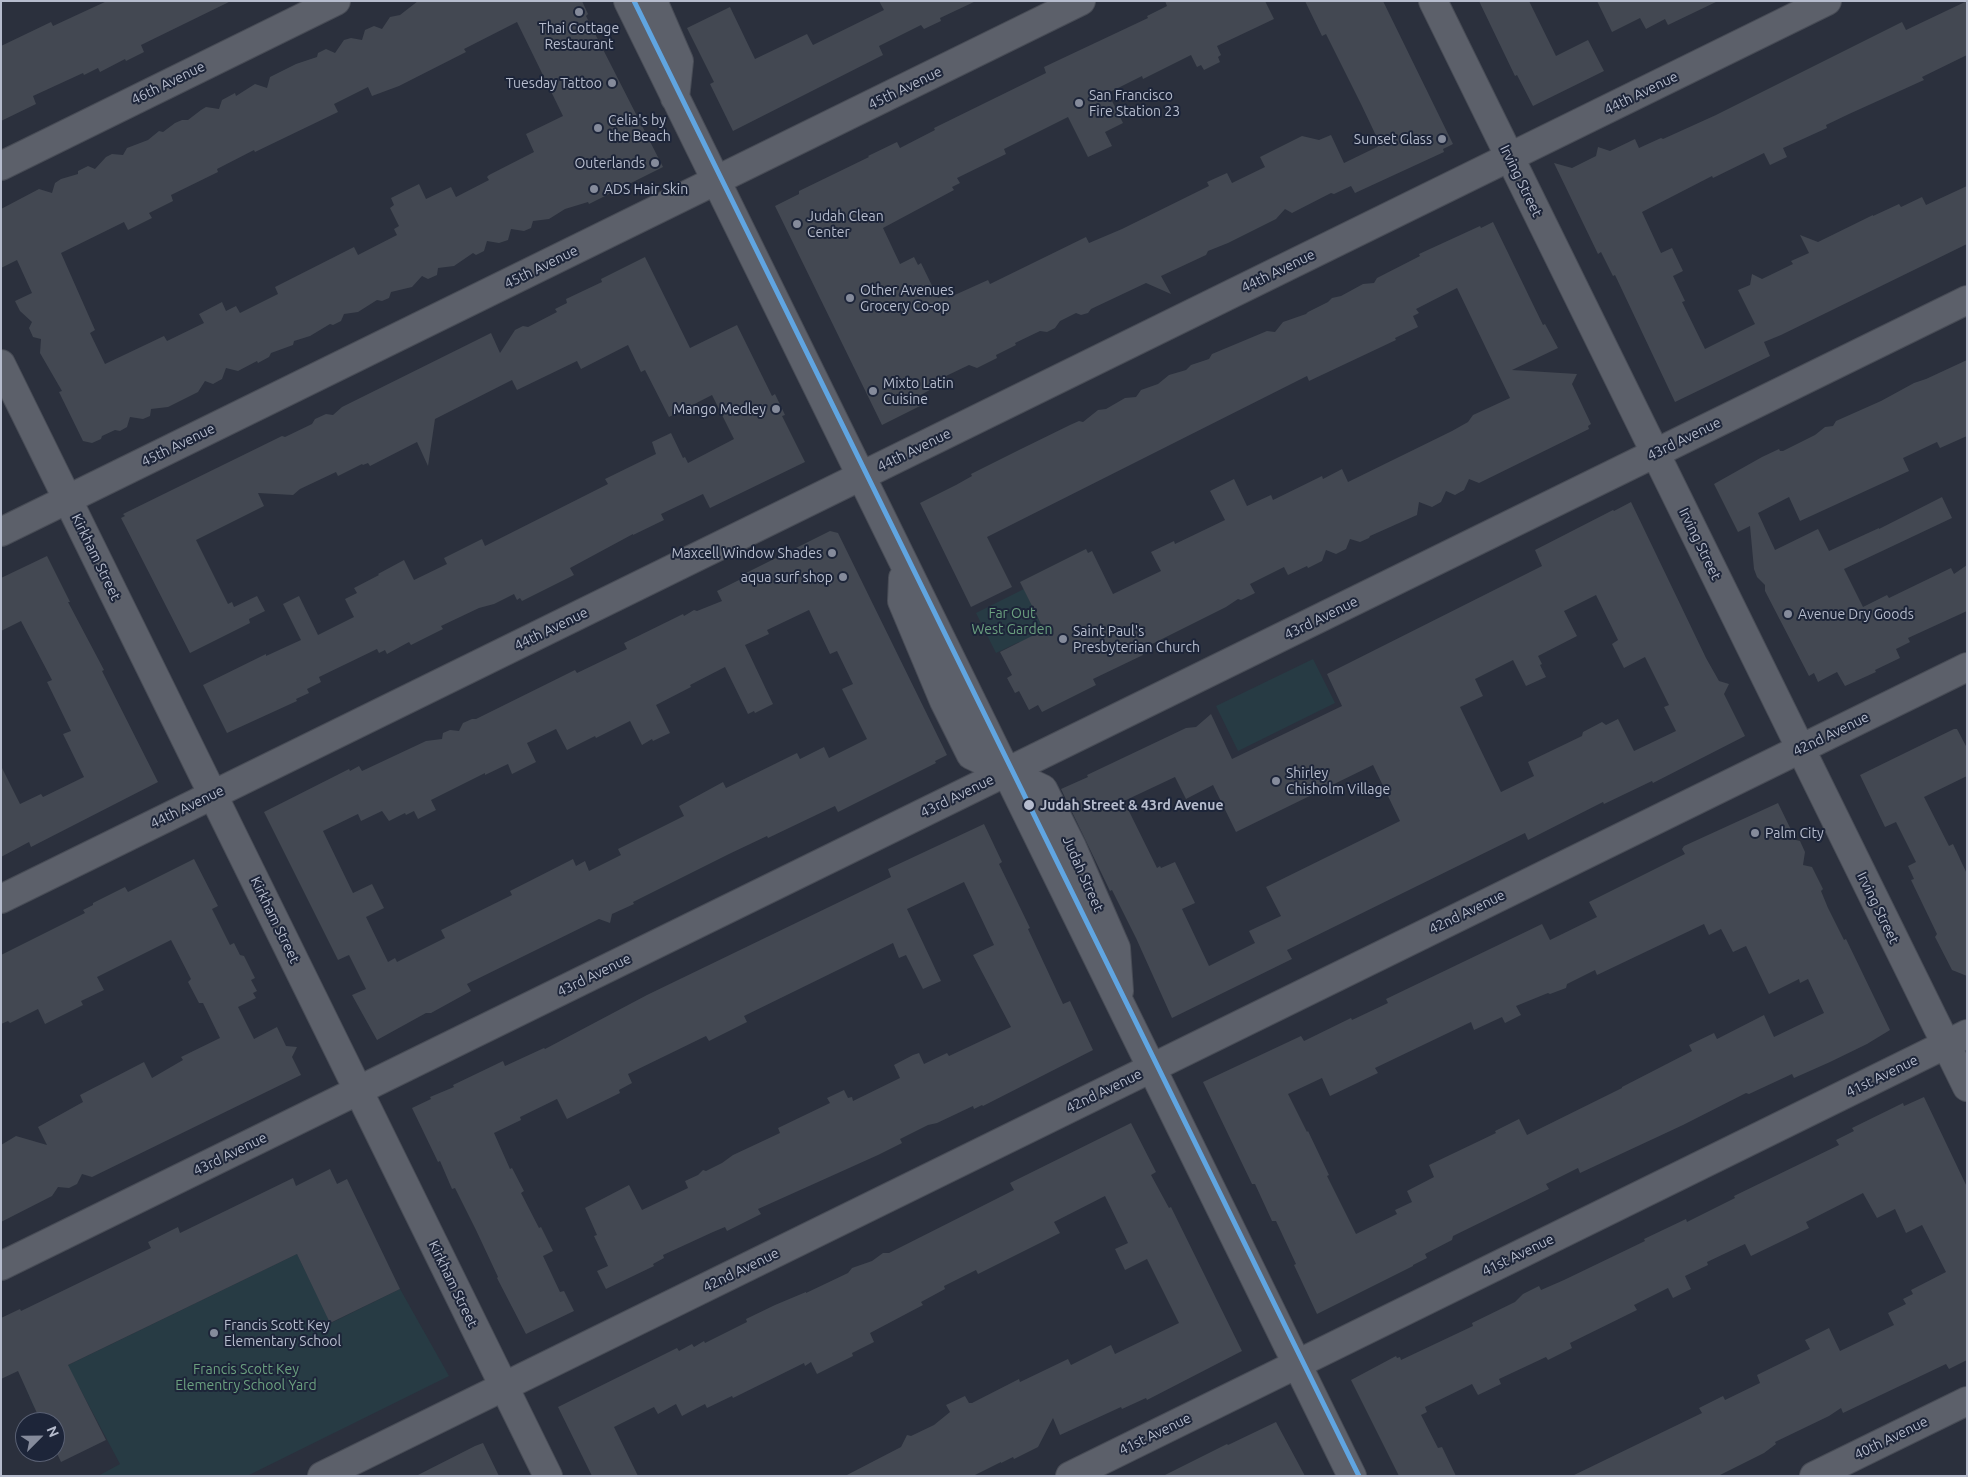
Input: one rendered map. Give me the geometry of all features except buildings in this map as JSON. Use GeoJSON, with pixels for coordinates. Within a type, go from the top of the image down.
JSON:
{"type":"FeatureCollection","features":[{"type":"Feature","properties":{"kind":"street","name":"46th Avenue"},"geometry":{"type":"LineString","coordinates":[[1,166],[336,1]]}},
{"type":"Feature","properties":{"kind":"street","name":"Judah Street"},"geometry":{"type":"LineString","coordinates":[[628,1],[1352,1476]]}},
{"type":"Feature","properties":{"kind":"street","name":"45th Avenue"},"geometry":{"type":"LineString","coordinates":[[1,532],[1081,1]]}},
{"type":"Feature","properties":{"kind":"street","name":"Irving Street"},"geometry":{"type":"LineString","coordinates":[[1433,1],[1800,749],[1956,1039],[1967,1087]]}},
{"type":"Feature","properties":{"kind":"street","name":"44th Avenue"},"geometry":{"type":"LineString","coordinates":[[1,899],[1827,1]]}},
{"type":"Feature","properties":{"kind":"street"},"geometry":{"type":"LineString","coordinates":[[664,14],[679,60],[675,98]]}},
{"type":"Feature","properties":{"kind":"street","name":"43rd Avenue"},"geometry":{"type":"LineString","coordinates":[[1,1266],[1967,300]]}},
{"type":"Feature","properties":{"kind":"street","name":"Kirkham Street"},"geometry":{"type":"LineString","coordinates":[[1,364],[548,1476]]}},
{"type":"Feature","properties":{"kind":"street","name":"42nd Avenue"},"geometry":{"type":"LineString","coordinates":[[322,1476],[1967,667]]}},
{"type":"Feature","properties":{"kind":"street","name":"41st Avenue"},"geometry":{"type":"LineString","coordinates":[[1070,1476],[1956,1039]]}},
{"type":"Feature","properties":{"kind":"street","name":"40th Avenue"},"geometry":{"type":"LineString","coordinates":[[1814,1476],[1967,1401]]}},
{"type":"Feature","properties":{"kind":"green space","name":"Far Out West Garden"},"geometry":{"type":"Polygon","coordinates":[[[1024,589],[1047,636],[1022,649],[1019,642],[996,653],[976,613],[1024,589]]]}},
{"type":"Feature","properties":{"kind":"green space"},"geometry":{"type":"Polygon","coordinates":[[[1313,659],[1335,703],[1238,751],[1216,706],[1313,659]]]}},
{"type":"Feature","properties":{"kind":"green space","name":"Francis Scott Key Elementry School Yard"},"geometry":{"type":"Polygon","coordinates":[[[297,1254],[331,1323],[400,1289],[449,1376],[247,1476],[98,1476],[120,1464],[78,1385],[34,1407],[25,1386],[297,1254]]]}},
{"type":"Feature","properties":{"kind":"transit line","name":"N"},"geometry":{"type":"LineString","coordinates":[[634,1],[1359,1476]]}},
{"type":"Feature","properties":{"kind":"place","name":"Thai Cottage Restaurant"},"geometry":{"type":"Point","coordinates":[579,12]}},
{"type":"Feature","properties":{"kind":"place","name":"Tuesday Tattoo"},"geometry":{"type":"Point","coordinates":[612,83]}},
{"type":"Feature","properties":{"kind":"place","name":"San Francisco Fire Station 23"},"geometry":{"type":"Point","coordinates":[1079,103]}},
{"type":"Feature","properties":{"kind":"place","name":"Celia's by the Beach"},"geometry":{"type":"Point","coordinates":[598,128]}},
{"type":"Feature","properties":{"kind":"place","name":"Sunset Glass"},"geometry":{"type":"Point","coordinates":[1442,139]}},
{"type":"Feature","properties":{"kind":"place","name":"Outerlands"},"geometry":{"type":"Point","coordinates":[655,163]}},
{"type":"Feature","properties":{"kind":"place","name":"ADS Hair Skin"},"geometry":{"type":"Point","coordinates":[594,189]}},
{"type":"Feature","properties":{"kind":"place","name":"Judah Clean Center"},"geometry":{"type":"Point","coordinates":[797,224]}},
{"type":"Feature","properties":{"kind":"place","name":"Other Avenues Grocery Co-op"},"geometry":{"type":"Point","coordinates":[850,298]}},
{"type":"Feature","properties":{"kind":"place","name":"Mixto Latin Cuisine"},"geometry":{"type":"Point","coordinates":[873,391]}},
{"type":"Feature","properties":{"kind":"place","name":"Mango Medley"},"geometry":{"type":"Point","coordinates":[776,409]}},
{"type":"Feature","properties":{"kind":"place","name":"Maxcell Window Shades"},"geometry":{"type":"Point","coordinates":[832,553]}},
{"type":"Feature","properties":{"kind":"place","name":"aqua surf shop"},"geometry":{"type":"Point","coordinates":[843,577]}},
{"type":"Feature","properties":{"kind":"place","name":"Avenue Dry Goods"},"geometry":{"type":"Point","coordinates":[1788,614]}},
{"type":"Feature","properties":{"kind":"place","name":"Saint Paul's Presbyterian Church"},"geometry":{"type":"Point","coordinates":[1063,639]}},
{"type":"Feature","properties":{"kind":"place","name":"Shirley Chisholm Village"},"geometry":{"type":"Point","coordinates":[1276,781]}},
{"type":"Feature","properties":{"kind":"place","name":"Judah Street & 43rd Avenue"},"geometry":{"type":"Point","coordinates":[1029,805]}},
{"type":"Feature","properties":{"kind":"place","name":"Palm City"},"geometry":{"type":"Point","coordinates":[1755,833]}},
{"type":"Feature","properties":{"kind":"place","name":"Francis Scott Key Elementary School"},"geometry":{"type":"Point","coordinates":[214,1333]}}]}
